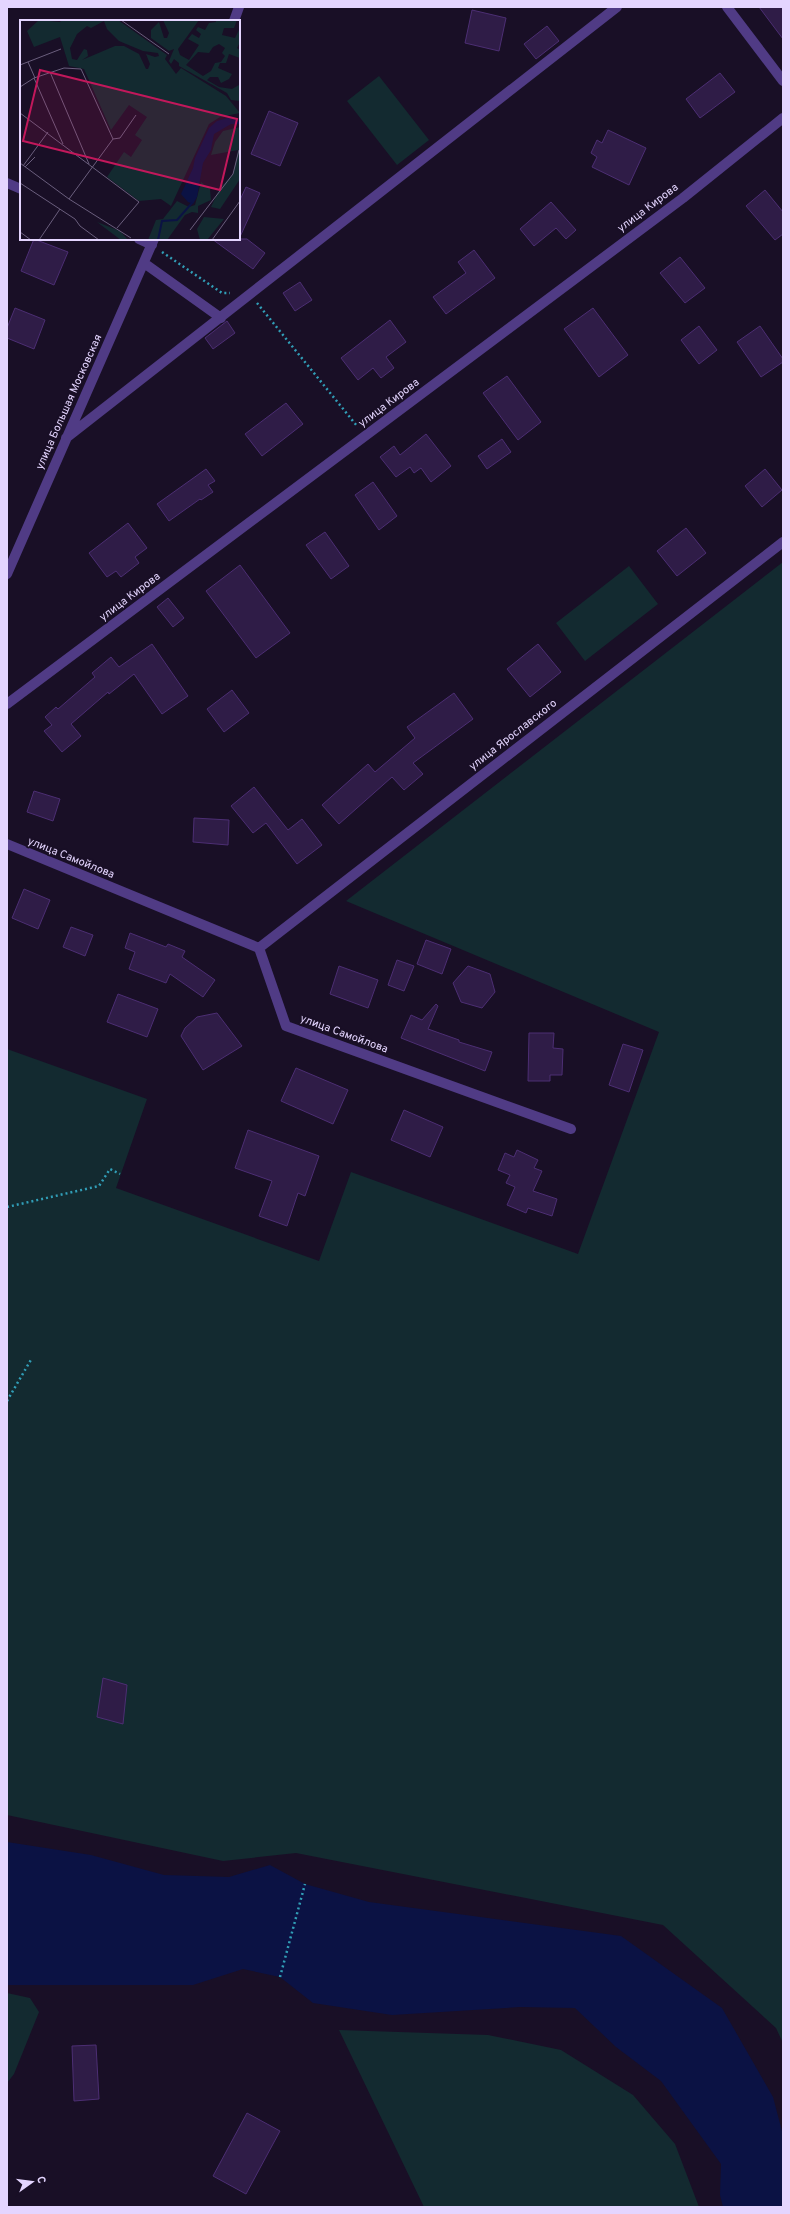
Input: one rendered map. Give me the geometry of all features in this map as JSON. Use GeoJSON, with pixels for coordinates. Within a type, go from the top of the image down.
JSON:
{"type":"FeatureCollection","features":[{"type":"Feature","properties":{"kind":"street"},"geometry":{"type":"LineString","coordinates":[[234,20],[239,7]]}},
{"type":"Feature","properties":{"kind":"street"},"geometry":{"type":"LineString","coordinates":[[66,438],[617,7]]}},
{"type":"Feature","properties":{"kind":"street"},"geometry":{"type":"LineString","coordinates":[[728,7],[783,81]]}},
{"type":"Feature","properties":{"kind":"street","name":"улица Кирова"},"geometry":{"type":"LineString","coordinates":[[7,704],[683,198],[783,118]]}},
{"type":"Feature","properties":{"kind":"street"},"geometry":{"type":"LineString","coordinates":[[7,183],[20,189]]}},
{"type":"Feature","properties":{"kind":"street","name":"улица Большая Московская"},"geometry":{"type":"LineString","coordinates":[[7,574],[153,242]]}},
{"type":"Feature","properties":{"kind":"street"},"geometry":{"type":"LineString","coordinates":[[144,263],[221,318]]}},
{"type":"Feature","properties":{"kind":"street","name":"улица Ярославского"},"geometry":{"type":"LineString","coordinates":[[259,948],[783,542]]}},
{"type":"Feature","properties":{"kind":"street","name":"улица Самойлова"},"geometry":{"type":"LineString","coordinates":[[7,844],[259,948],[286,1026],[571,1129]]}},
{"type":"Feature","properties":{"kind":"path"},"geometry":{"type":"LineString","coordinates":[[153,242],[222,293],[251,294],[365,436]]}},
{"type":"Feature","properties":{"kind":"path"},"geometry":{"type":"LineString","coordinates":[[7,1207],[99,1186],[110,1169],[120,1174]]}},
{"type":"Feature","properties":{"kind":"path"},"geometry":{"type":"LineString","coordinates":[[7,1401],[32,1358]]}},
{"type":"Feature","properties":{"kind":"path"},"geometry":{"type":"LineString","coordinates":[[280,1977],[305,1884]]}},
{"type":"Feature","properties":{"kind":"green space"},"geometry":{"type":"Polygon","coordinates":[[[379,76],[429,140],[397,165],[347,101],[379,76]]]}},
{"type":"Feature","properties":{"kind":"green space"},"geometry":{"type":"Polygon","coordinates":[[[783,562],[783,2043],[776,2028],[663,1925],[296,1853],[223,1861],[7,1815],[7,1049],[147,1099],[116,1188],[319,1261],[351,1172],[578,1254],[659,1032],[346,901],[783,562]]]}},
{"type":"Feature","properties":{"kind":"green space"},"geometry":{"type":"Polygon","coordinates":[[[629,566],[658,604],[585,661],[556,623],[629,566]]]}},
{"type":"Feature","properties":{"kind":"green space"},"geometry":{"type":"Polygon","coordinates":[[[7,1993],[30,1998],[39,2012],[14,2074],[7,2083],[7,1993]]]}},
{"type":"Feature","properties":{"kind":"green space"},"geometry":{"type":"Polygon","coordinates":[[[339,2030],[488,2035],[561,2050],[633,2095],[675,2144],[699,2207],[424,2207],[339,2030]]]}},
{"type":"Feature","properties":{"kind":"shaded area"},"geometry":{"type":"Polygon","coordinates":[[[7,1842],[91,1855],[164,1875],[229,1877],[270,1865],[305,1884],[369,1902],[621,1936],[722,2008],[773,2097],[783,2135],[783,2207],[723,2207],[720,2195],[721,2164],[661,2081],[616,2047],[575,2008],[520,2007],[392,2015],[313,2003],[280,1977],[243,1969],[193,1985],[7,1985],[7,1842]]]}},
{"type":"Feature","properties":{"kind":"building"},"geometry":{"type":"Polygon","coordinates":[[[759,7],[783,7],[783,39],[759,7]]]}},
{"type":"Feature","properties":{"kind":"building"},"geometry":{"type":"Polygon","coordinates":[[[472,10],[506,18],[499,51],[465,43],[472,10]]]}},
{"type":"Feature","properties":{"kind":"building"},"geometry":{"type":"Polygon","coordinates":[[[547,26],[559,41],[536,59],[524,44],[547,26]]]}},
{"type":"Feature","properties":{"kind":"building"},"geometry":{"type":"Polygon","coordinates":[[[720,73],[735,92],[700,118],[686,99],[720,73]]]}},
{"type":"Feature","properties":{"kind":"building"},"geometry":{"type":"Polygon","coordinates":[[[269,111],[298,123],[280,166],[251,154],[269,111]]]}},
{"type":"Feature","properties":{"kind":"building"},"geometry":{"type":"Polygon","coordinates":[[[608,130],[646,148],[629,185],[592,167],[597,157],[591,153],[597,140],[602,143],[608,130]]]}},
{"type":"Feature","properties":{"kind":"building"},"geometry":{"type":"Polygon","coordinates":[[[246,187],[260,193],[240,237],[240,200],[246,187]]]}},
{"type":"Feature","properties":{"kind":"building"},"geometry":{"type":"Polygon","coordinates":[[[765,190],[783,212],[783,234],[775,240],[746,206],[765,190]]]}},
{"type":"Feature","properties":{"kind":"building"},"geometry":{"type":"Polygon","coordinates":[[[551,202],[576,230],[566,239],[556,228],[534,246],[520,229],[551,202]]]}},
{"type":"Feature","properties":{"kind":"building"},"geometry":{"type":"Polygon","coordinates":[[[247,239],[265,253],[253,269],[213,240],[247,239]]]}},
{"type":"Feature","properties":{"kind":"building"},"geometry":{"type":"Polygon","coordinates":[[[34,240],[68,252],[54,285],[21,271],[34,240]]]}},
{"type":"Feature","properties":{"kind":"building"},"geometry":{"type":"Polygon","coordinates":[[[474,250],[495,278],[446,314],[433,297],[466,273],[458,262],[474,250]]]}},
{"type":"Feature","properties":{"kind":"building"},"geometry":{"type":"Polygon","coordinates":[[[680,257],[705,288],[685,303],[660,273],[680,257]]]}},
{"type":"Feature","properties":{"kind":"building"},"geometry":{"type":"Polygon","coordinates":[[[300,282],[312,300],[295,311],[283,293],[300,282]]]}},
{"type":"Feature","properties":{"kind":"building"},"geometry":{"type":"Polygon","coordinates":[[[15,308],[45,320],[34,349],[7,338],[7,328],[15,308]]]}},
{"type":"Feature","properties":{"kind":"building"},"geometry":{"type":"Polygon","coordinates":[[[593,308],[628,355],[599,377],[564,329],[593,308]]]}},
{"type":"Feature","properties":{"kind":"building"},"geometry":{"type":"Polygon","coordinates":[[[390,320],[406,342],[386,357],[394,368],[381,378],[373,368],[358,380],[341,358],[390,320]]]}},
{"type":"Feature","properties":{"kind":"building"},"geometry":{"type":"Polygon","coordinates":[[[227,321],[235,333],[213,349],[205,338],[227,321]]]}},
{"type":"Feature","properties":{"kind":"building"},"geometry":{"type":"Polygon","coordinates":[[[699,326],[717,350],[699,364],[681,340],[699,326]]]}},
{"type":"Feature","properties":{"kind":"building"},"geometry":{"type":"Polygon","coordinates":[[[760,326],[783,359],[783,362],[761,377],[737,342],[760,326]]]}},
{"type":"Feature","properties":{"kind":"building"},"geometry":{"type":"Polygon","coordinates":[[[507,376],[541,422],[518,440],[483,393],[507,376]]]}},
{"type":"Feature","properties":{"kind":"building"},"geometry":{"type":"Polygon","coordinates":[[[286,403],[303,424],[262,456],[245,434],[286,403]]]}},
{"type":"Feature","properties":{"kind":"building"},"geometry":{"type":"Polygon","coordinates":[[[426,434],[451,466],[431,482],[421,468],[414,473],[410,467],[396,477],[380,457],[394,446],[400,455],[426,434]]]}},
{"type":"Feature","properties":{"kind":"building"},"geometry":{"type":"Polygon","coordinates":[[[502,439],[511,452],[487,469],[478,456],[502,439]]]}},
{"type":"Feature","properties":{"kind":"building"},"geometry":{"type":"Polygon","coordinates":[[[206,469],[215,481],[208,485],[213,492],[201,500],[200,499],[169,521],[157,504],[206,469]]]}},
{"type":"Feature","properties":{"kind":"building"},"geometry":{"type":"Polygon","coordinates":[[[765,469],[782,490],[762,507],[745,486],[765,469]]]}},
{"type":"Feature","properties":{"kind":"building"},"geometry":{"type":"Polygon","coordinates":[[[373,482],[397,516],[379,530],[355,495],[373,482]]]}},
{"type":"Feature","properties":{"kind":"building"},"geometry":{"type":"Polygon","coordinates":[[[128,523],[147,548],[135,557],[139,563],[121,577],[116,571],[107,577],[89,553],[128,523]]]}},
{"type":"Feature","properties":{"kind":"building"},"geometry":{"type":"Polygon","coordinates":[[[686,528],[706,553],[677,576],[657,551],[686,528]]]}},
{"type":"Feature","properties":{"kind":"building"},"geometry":{"type":"Polygon","coordinates":[[[325,532],[349,566],[331,579],[306,545],[325,532]]]}},
{"type":"Feature","properties":{"kind":"building"},"geometry":{"type":"Polygon","coordinates":[[[240,565],[290,633],[256,658],[206,591],[240,565]]]}},
{"type":"Feature","properties":{"kind":"building"},"geometry":{"type":"Polygon","coordinates":[[[168,598],[184,618],[173,627],[157,607],[168,598]]]}},
{"type":"Feature","properties":{"kind":"building"},"geometry":{"type":"Polygon","coordinates":[[[152,644],[188,696],[162,714],[134,674],[109,694],[108,692],[71,724],[81,736],[62,752],[44,731],[52,725],[45,717],[56,707],[58,709],[95,677],[92,673],[111,657],[119,667],[152,644]]]}},
{"type":"Feature","properties":{"kind":"building"},"geometry":{"type":"Polygon","coordinates":[[[538,644],[561,672],[530,697],[507,669],[538,644]]]}},
{"type":"Feature","properties":{"kind":"building"},"geometry":{"type":"Polygon","coordinates":[[[232,690],[249,713],[224,732],[207,709],[232,690]]]}},
{"type":"Feature","properties":{"kind":"building"},"geometry":{"type":"Polygon","coordinates":[[[454,693],[473,719],[413,763],[423,774],[404,790],[392,777],[339,824],[322,805],[368,764],[375,772],[415,738],[407,727],[454,693]]]}},
{"type":"Feature","properties":{"kind":"building"},"geometry":{"type":"Polygon","coordinates":[[[254,787],[288,830],[302,819],[322,845],[297,864],[266,823],[253,833],[231,806],[254,787]]]}},
{"type":"Feature","properties":{"kind":"building"},"geometry":{"type":"Polygon","coordinates":[[[34,791],[60,799],[53,821],[27,812],[34,791]]]}},
{"type":"Feature","properties":{"kind":"building"},"geometry":{"type":"Polygon","coordinates":[[[194,818],[229,820],[228,845],[193,842],[194,818]]]}},
{"type":"Feature","properties":{"kind":"building"},"geometry":{"type":"Polygon","coordinates":[[[24,889],[50,900],[38,929],[12,918],[24,889]]]}},
{"type":"Feature","properties":{"kind":"building"},"geometry":{"type":"Polygon","coordinates":[[[71,927],[93,935],[85,956],[63,947],[71,927]]]}},
{"type":"Feature","properties":{"kind":"building"},"geometry":{"type":"Polygon","coordinates":[[[130,933],[166,947],[168,944],[185,951],[182,957],[215,980],[203,997],[170,974],[166,983],[129,969],[135,952],[125,948],[130,933]]]}},
{"type":"Feature","properties":{"kind":"building"},"geometry":{"type":"Polygon","coordinates":[[[426,940],[451,949],[442,974],[417,964],[426,940]]]}},
{"type":"Feature","properties":{"kind":"building"},"geometry":{"type":"Polygon","coordinates":[[[397,960],[414,966],[404,991],[388,985],[397,960]]]}},
{"type":"Feature","properties":{"kind":"building"},"geometry":{"type":"Polygon","coordinates":[[[339,966],[378,980],[368,1008],[330,994],[339,966]]]}},
{"type":"Feature","properties":{"kind":"building"},"geometry":{"type":"Polygon","coordinates":[[[468,966],[490,974],[495,992],[482,1008],[461,1002],[453,983],[468,966]]]}},
{"type":"Feature","properties":{"kind":"building"},"geometry":{"type":"Polygon","coordinates":[[[118,994],[158,1009],[147,1037],[107,1022],[118,994]]]}},
{"type":"Feature","properties":{"kind":"building"},"geometry":{"type":"Polygon","coordinates":[[[436,1004],[438,1006],[428,1029],[459,1040],[459,1042],[492,1052],[485,1071],[401,1038],[411,1015],[422,1020],[436,1004]]]}},
{"type":"Feature","properties":{"kind":"building"},"geometry":{"type":"Polygon","coordinates":[[[217,1013],[242,1046],[203,1070],[181,1036],[185,1028],[197,1017],[217,1013]]]}},
{"type":"Feature","properties":{"kind":"building"},"geometry":{"type":"Polygon","coordinates":[[[529,1033],[554,1033],[553,1048],[563,1049],[562,1075],[550,1075],[550,1081],[528,1081],[529,1033]]]}},
{"type":"Feature","properties":{"kind":"building"},"geometry":{"type":"Polygon","coordinates":[[[623,1044],[643,1050],[629,1092],[609,1085],[623,1044]]]}},
{"type":"Feature","properties":{"kind":"building"},"geometry":{"type":"Polygon","coordinates":[[[296,1068],[348,1090],[333,1124],[281,1101],[296,1068]]]}},
{"type":"Feature","properties":{"kind":"building"},"geometry":{"type":"Polygon","coordinates":[[[404,1110],[443,1127],[430,1157],[391,1140],[404,1110]]]}},
{"type":"Feature","properties":{"kind":"building"},"geometry":{"type":"Polygon","coordinates":[[[248,1130],[319,1156],[305,1196],[298,1193],[287,1226],[259,1216],[272,1181],[235,1168],[248,1130]]]}},
{"type":"Feature","properties":{"kind":"building"},"geometry":{"type":"Polygon","coordinates":[[[517,1150],[538,1160],[534,1168],[542,1171],[533,1191],[557,1199],[552,1216],[528,1208],[526,1213],[507,1205],[515,1187],[506,1183],[510,1175],[498,1170],[505,1153],[514,1157],[517,1150]]]}},
{"type":"Feature","properties":{"kind":"building"},"geometry":{"type":"Polygon","coordinates":[[[103,1678],[127,1685],[123,1724],[97,1717],[103,1678]]]}},
{"type":"Feature","properties":{"kind":"building"},"geometry":{"type":"Polygon","coordinates":[[[96,2045],[99,2099],[74,2101],[72,2046],[96,2045]]]}},
{"type":"Feature","properties":{"kind":"building"},"geometry":{"type":"Polygon","coordinates":[[[247,2113],[280,2131],[246,2194],[213,2176],[247,2113]]]}}]}
